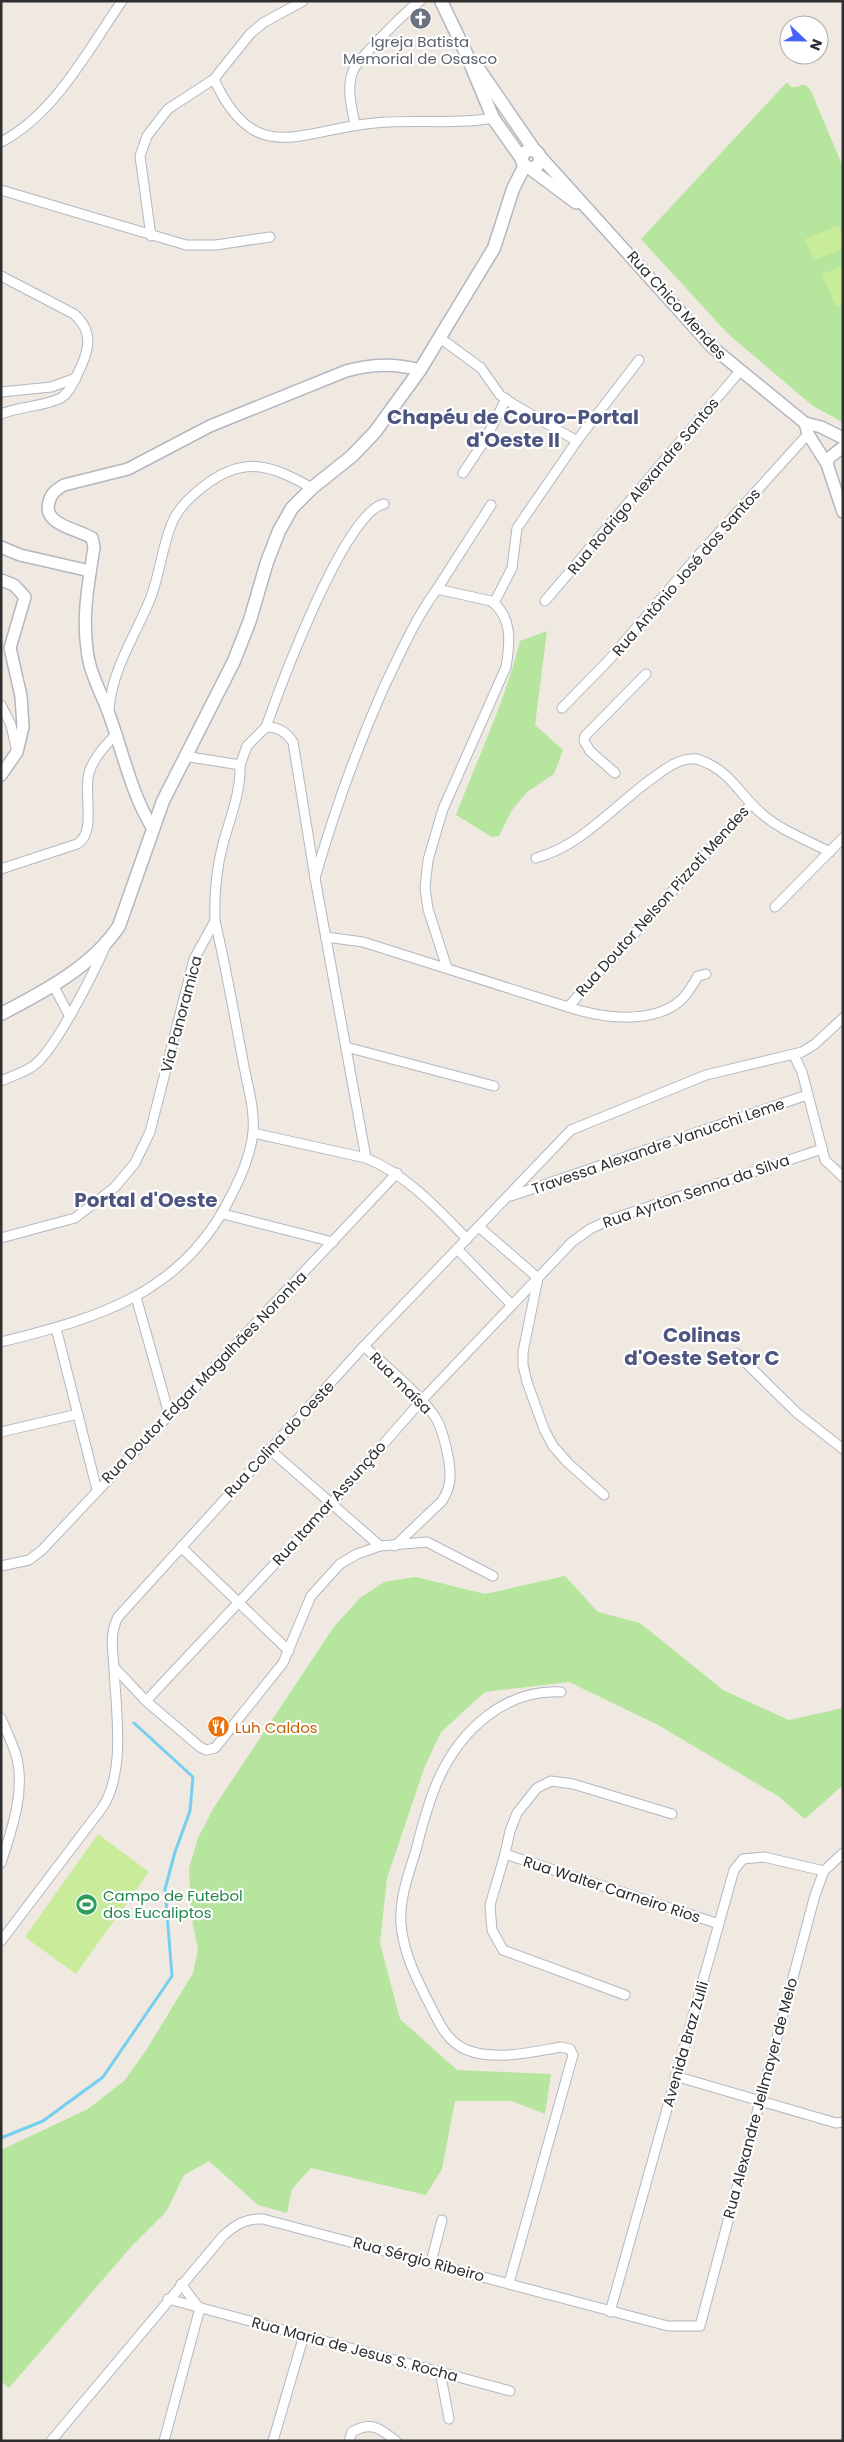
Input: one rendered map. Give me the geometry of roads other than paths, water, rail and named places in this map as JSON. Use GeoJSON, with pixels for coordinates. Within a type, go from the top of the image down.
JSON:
{"type":"FeatureCollection","features":[{"type":"Feature","properties":{"kind":"main road"},"geometry":{"type":"LineString","coordinates":[[441,1],[466,53],[493,118],[526,164]]}},
{"type":"Feature","properties":{"kind":"main road"},"geometry":{"type":"LineString","coordinates":[[466,53],[537,153]]}},
{"type":"Feature","properties":{"kind":"main road"},"geometry":{"type":"LineString","coordinates":[[1,1014],[53,985],[92,957],[109,940],[125,914],[152,828],[184,756],[234,661],[250,620],[267,562],[279,531],[292,508],[312,488],[352,456],[375,432],[420,370],[494,248],[513,189],[526,164],[526,152],[537,153]]}},
{"type":"Feature","properties":{"kind":"street"},"geometry":{"type":"LineString","coordinates":[[1,142],[17,134],[46,108],[122,1]]}},
{"type":"Feature","properties":{"kind":"street"},"geometry":{"type":"LineString","coordinates":[[152,236],[141,168],[142,147],[157,120],[168,109],[214,79],[250,34],[263,23],[303,1]]}},
{"type":"Feature","properties":{"kind":"street"},"geometry":{"type":"LineString","coordinates":[[354,125],[350,89],[353,70],[403,14],[420,1]]}},
{"type":"Feature","properties":{"kind":"street"},"geometry":{"type":"LineString","coordinates":[[214,79],[229,108],[255,132],[271,136],[299,138],[354,125],[392,122],[461,122],[493,118]]}},
{"type":"Feature","properties":{"kind":"street","name":"Rua Chico Mendes"},"geometry":{"type":"LineString","coordinates":[[537,153],[712,348],[807,429],[827,464],[843,512]]}},
{"type":"Feature","properties":{"kind":"street","name":"Rua Chico Mendes"},"geometry":{"type":"LineString","coordinates":[[526,164],[599,220]]}},
{"type":"Feature","properties":{"kind":"street"},"geometry":{"type":"LineString","coordinates":[[1,190],[186,245],[216,245],[270,237]]}},
{"type":"Feature","properties":{"kind":"street"},"geometry":{"type":"LineString","coordinates":[[1,276],[64,307],[83,322],[88,344],[84,361],[68,393],[62,397],[1,414]]}},
{"type":"Feature","properties":{"kind":"street"},"geometry":{"type":"LineString","coordinates":[[440,338],[481,368],[506,399],[577,441]]}},
{"type":"Feature","properties":{"kind":"street"},"geometry":{"type":"LineString","coordinates":[[494,603],[512,568],[517,528],[577,441],[639,360]]}},
{"type":"Feature","properties":{"kind":"street"},"geometry":{"type":"LineString","coordinates":[[152,828],[141,810],[108,711],[92,674],[87,650],[85,624],[94,547],[92,538],[58,522],[50,516],[47,508],[49,498],[55,490],[64,485],[128,469],[210,426],[346,371],[368,365],[386,364],[420,370]]}},
{"type":"Feature","properties":{"kind":"street","name":"Rua Rodrigo Alexandre Santos"},"geometry":{"type":"LineString","coordinates":[[545,601],[740,371]]}},
{"type":"Feature","properties":{"kind":"street"},"geometry":{"type":"LineString","coordinates":[[1,392],[51,386],[76,378]]}},
{"type":"Feature","properties":{"kind":"street"},"geometry":{"type":"LineString","coordinates":[[463,473],[486,440],[506,399]]}},
{"type":"Feature","properties":{"kind":"street","name":"Rua Chico Mendes"},"geometry":{"type":"LineString","coordinates":[[807,429],[821,428],[843,438]]}},
{"type":"Feature","properties":{"kind":"street","name":"Rua Antônio José dos Santos"},"geometry":{"type":"LineString","coordinates":[[562,708],[608,661],[807,429]]}},
{"type":"Feature","properties":{"kind":"street"},"geometry":{"type":"LineString","coordinates":[[827,464],[829,458],[843,447]]}},
{"type":"Feature","properties":{"kind":"street"},"geometry":{"type":"LineString","coordinates":[[108,711],[113,681],[152,594],[172,522],[182,506],[216,477],[232,469],[248,465],[266,467],[289,475],[312,488]]}},
{"type":"Feature","properties":{"kind":"street"},"geometry":{"type":"LineString","coordinates":[[1,1342],[56,1328],[116,1308],[136,1297],[167,1275],[192,1253],[223,1214],[236,1186],[250,1150],[253,1133],[250,1102],[216,921],[214,886],[239,785],[240,765],[248,746],[266,727],[294,656],[340,553],[371,510],[384,504]]}},
{"type":"Feature","properties":{"kind":"street"},"geometry":{"type":"LineString","coordinates":[[315,878],[346,775],[405,642],[491,505]]}},
{"type":"Feature","properties":{"kind":"street"},"geometry":{"type":"LineString","coordinates":[[1,547],[20,555],[90,571]]}},
{"type":"Feature","properties":{"kind":"street"},"geometry":{"type":"LineString","coordinates":[[1,580],[14,585],[25,597],[10,648],[23,710],[23,727],[17,752],[1,775]]}},
{"type":"Feature","properties":{"kind":"street"},"geometry":{"type":"LineString","coordinates":[[437,590],[479,597],[494,603],[505,617],[510,644],[506,667],[443,809],[428,860],[425,888],[428,909],[446,968]]}},
{"type":"Feature","properties":{"kind":"street"},"geometry":{"type":"LineString","coordinates":[[615,773],[590,750],[584,742],[585,736],[646,674]]}},
{"type":"Feature","properties":{"kind":"street"},"geometry":{"type":"LineString","coordinates":[[1,705],[11,725],[17,752]]}},
{"type":"Feature","properties":{"kind":"street"},"geometry":{"type":"LineString","coordinates":[[266,727],[281,730],[287,734],[292,742],[366,1158]]}},
{"type":"Feature","properties":{"kind":"street"},"geometry":{"type":"LineString","coordinates":[[1,869],[81,841],[88,827],[86,786],[89,772],[116,734]]}},
{"type":"Feature","properties":{"kind":"street"},"geometry":{"type":"LineString","coordinates":[[184,756],[240,765]]}},
{"type":"Feature","properties":{"kind":"street","name":"Rua Doutor Nelson Pizzoti Mendes"},"geometry":{"type":"LineString","coordinates":[[326,937],[363,942],[568,1006],[751,804],[732,780],[717,768],[700,760],[690,758],[678,762],[650,779],[581,835],[561,848],[536,858]]}},
{"type":"Feature","properties":{"kind":"street"},"geometry":{"type":"LineString","coordinates":[[751,804],[771,821],[830,852]]}},
{"type":"Feature","properties":{"kind":"street"},"geometry":{"type":"LineString","coordinates":[[775,907],[843,838]]}},
{"type":"Feature","properties":{"kind":"street","name":"Via Panoramica"},"geometry":{"type":"LineString","coordinates":[[1,1238],[75,1218],[115,1187],[135,1163],[150,1132],[194,959],[216,921]]}},
{"type":"Feature","properties":{"kind":"street"},"geometry":{"type":"LineString","coordinates":[[1,1081],[24,1071],[40,1060],[53,1044],[96,969],[109,940]]}},
{"type":"Feature","properties":{"kind":"street"},"geometry":{"type":"LineString","coordinates":[[568,1006],[594,1015],[615,1017],[661,1011],[682,1000],[698,976],[706,974]]}},
{"type":"Feature","properties":{"kind":"street"},"geometry":{"type":"LineString","coordinates":[[53,985],[69,1015]]}},
{"type":"Feature","properties":{"kind":"street"},"geometry":{"type":"LineString","coordinates":[[843,1018],[815,1044],[794,1056],[802,1072],[825,1160],[843,1177]]}},
{"type":"Feature","properties":{"kind":"street"},"geometry":{"type":"LineString","coordinates":[[346,1047],[494,1086]]}},
{"type":"Feature","properties":{"kind":"street","name":"Rua Colina do Oeste"},"geometry":{"type":"LineString","coordinates":[[1,1941],[102,1808],[109,1796],[115,1777],[117,1757],[111,1636],[118,1616],[364,1346],[509,1197],[562,1138],[582,1124],[706,1075],[778,1057],[794,1056]]}},
{"type":"Feature","properties":{"kind":"street","name":"Travessa Alexandre Vanucchi Leme"},"geometry":{"type":"LineString","coordinates":[[509,1197],[807,1095]]}},
{"type":"Feature","properties":{"kind":"street"},"geometry":{"type":"LineString","coordinates":[[253,1133],[366,1158],[397,1173],[467,1239]]}},
{"type":"Feature","properties":{"kind":"street","name":"Rua Ayrton Senna da Silva"},"geometry":{"type":"LineString","coordinates":[[512,1305],[572,1242],[590,1229],[608,1220],[822,1149]]}},
{"type":"Feature","properties":{"kind":"street","name":"Rua Doutor Edgar Magalhães Noronha"},"geometry":{"type":"LineString","coordinates":[[1,1566],[35,1556],[397,1173]]}},
{"type":"Feature","properties":{"kind":"street"},"geometry":{"type":"LineString","coordinates":[[223,1214],[333,1242]]}},
{"type":"Feature","properties":{"kind":"street"},"geometry":{"type":"LineString","coordinates":[[479,1227],[538,1278],[524,1352],[523,1365],[527,1382],[544,1429],[553,1446],[568,1463],[604,1495]]}},
{"type":"Feature","properties":{"kind":"street"},"geometry":{"type":"LineString","coordinates":[[458,1250],[512,1305]]}},
{"type":"Feature","properties":{"kind":"street"},"geometry":{"type":"LineString","coordinates":[[136,1297],[170,1414]]}},
{"type":"Feature","properties":{"kind":"street","name":"Rua Itamar Assunção"},"geometry":{"type":"LineString","coordinates":[[146,1701],[331,1504],[421,1401],[512,1305]]}},
{"type":"Feature","properties":{"kind":"street"},"geometry":{"type":"LineString","coordinates":[[56,1328],[97,1490]]}},
{"type":"Feature","properties":{"kind":"street","name":"Rua maísa"},"geometry":{"type":"LineString","coordinates":[[364,1346],[421,1401],[437,1420],[442,1431],[451,1477],[450,1486],[442,1501],[395,1546]]}},
{"type":"Feature","properties":{"kind":"street"},"geometry":{"type":"LineString","coordinates":[[736,1353],[797,1413],[843,1449]]}},
{"type":"Feature","properties":{"kind":"street"},"geometry":{"type":"LineString","coordinates":[[1,1432],[78,1414]]}},
{"type":"Feature","properties":{"kind":"street"},"geometry":{"type":"LineString","coordinates":[[269,1449],[380,1546]]}},
{"type":"Feature","properties":{"kind":"street"},"geometry":{"type":"LineString","coordinates":[[114,1667],[146,1701],[200,1747],[206,1750],[215,1748],[268,1683],[289,1651],[311,1596],[325,1578],[340,1564],[357,1554],[380,1546],[427,1542],[493,1576]]}},
{"type":"Feature","properties":{"kind":"street"},"geometry":{"type":"LineString","coordinates":[[181,1547],[289,1651]]}},
{"type":"Feature","properties":{"kind":"street"},"geometry":{"type":"LineString","coordinates":[[509,2283],[573,2055],[570,2049],[561,2046],[492,2056],[465,2050],[454,2043],[444,2034],[420,1985],[403,1940],[401,1922],[406,1885],[421,1830],[438,1779],[448,1762],[479,1722],[494,1710],[532,1693],[561,1692]]}},
{"type":"Feature","properties":{"kind":"street"},"geometry":{"type":"LineString","coordinates":[[1,1718],[16,1756],[19,1786],[16,1816],[1,1863]]}},
{"type":"Feature","properties":{"kind":"street"},"geometry":{"type":"LineString","coordinates":[[625,1995],[503,1950],[492,1930],[489,1919],[490,1904],[510,1831],[517,1813],[537,1788],[551,1781],[573,1784],[672,1814]]}},
{"type":"Feature","properties":{"kind":"street"},"geometry":{"type":"LineString","coordinates":[[824,1871],[843,1853]]}},
{"type":"Feature","properties":{"kind":"street","name":"Rua Walter Carneiro Rios"},"geometry":{"type":"LineString","coordinates":[[505,1854],[719,1924]]}},
{"type":"Feature","properties":{"kind":"street","name":"Avenida Braz Zulli"},"geometry":{"type":"LineString","coordinates":[[610,2312],[734,1870],[743,1859],[764,1857],[824,1871]]}},
{"type":"Feature","properties":{"kind":"street","name":"Rua Alexandre Jellmayer de Melo"},"geometry":{"type":"LineString","coordinates":[[700,2326],[815,1895],[824,1871]]}},
{"type":"Feature","properties":{"kind":"street"},"geometry":{"type":"LineString","coordinates":[[675,2076],[836,2123],[843,2122]]}},
{"type":"Feature","properties":{"kind":"street","name":"Rua Sérgio Ribeiro"},"geometry":{"type":"LineString","coordinates":[[51,2441],[59,2437],[180,2284],[223,2236],[234,2226],[253,2218],[264,2219],[431,2262],[610,2312],[668,2326],[700,2326]]}},
{"type":"Feature","properties":{"kind":"street"},"geometry":{"type":"LineString","coordinates":[[431,2262],[442,2220]]}},
{"type":"Feature","properties":{"kind":"street"},"geometry":{"type":"LineString","coordinates":[[164,2441],[200,2308],[180,2284]]}},
{"type":"Feature","properties":{"kind":"street","name":"Rua Maria de Jesus S. Rocha"},"geometry":{"type":"LineString","coordinates":[[168,2299],[510,2391]]}},
{"type":"Feature","properties":{"kind":"street"},"geometry":{"type":"LineString","coordinates":[[273,2441],[304,2336]]}},
{"type":"Feature","properties":{"kind":"street"},"geometry":{"type":"LineString","coordinates":[[440,2371],[449,2419]]}},
{"type":"Feature","properties":{"kind":"street"},"geometry":{"type":"LineString","coordinates":[[349,2441],[352,2432],[360,2427],[376,2426],[396,2441]]}},
{"type":"Feature","properties":{"kind":"waterway"},"geometry":{"type":"LineString","coordinates":[[1,2138],[43,2121],[103,2077],[172,1976],[165,1889],[175,1852],[190,1811],[193,1777],[134,1723]]}},
{"type":"Feature","properties":{"kind":"place","name":"Igreja Batista Memorial de Osasco"},"geometry":{"type":"Point","coordinates":[420,18]}},
{"type":"Feature","properties":{"kind":"place","name":"Luh Caldos"},"geometry":{"type":"Point","coordinates":[219,1727]}},
{"type":"Feature","properties":{"kind":"place","name":"Campo de Futebol dos Eucaliptos"},"geometry":{"type":"Point","coordinates":[87,1904]}},
{"type":"Feature","properties":{"kind":"district","name":"Chapéu de Couro-Portal d'Oeste II"},"geometry":{"type":"Point","coordinates":[513,428]}},
{"type":"Feature","properties":{"kind":"district","name":"Portal d'Oeste"},"geometry":{"type":"Point","coordinates":[146,1200]}},
{"type":"Feature","properties":{"kind":"district","name":"Colinas d'Oeste Setor C"},"geometry":{"type":"Point","coordinates":[702,1346]}}]}
